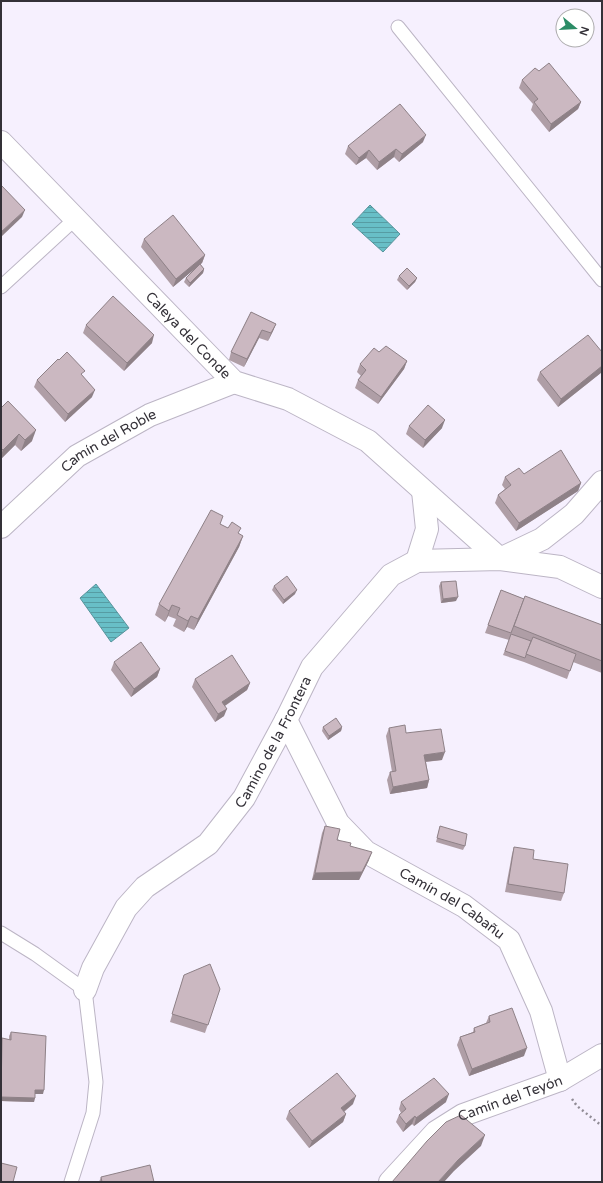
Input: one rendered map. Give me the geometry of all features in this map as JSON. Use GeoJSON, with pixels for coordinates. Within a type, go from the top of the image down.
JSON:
{"type":"FeatureCollection","features":[{"type":"Feature","properties":{"kind":"street","name":"Caleya del Conde"},"geometry":{"type":"LineString","coordinates":[[1,142],[234,382],[288,399],[368,441],[500,559]]}},
{"type":"Feature","properties":{"kind":"street","name":"Camín del Roble"},"geometry":{"type":"LineString","coordinates":[[1,527],[78,456],[150,415],[234,382]]}},
{"type":"Feature","properties":{"kind":"street"},"geometry":{"type":"LineString","coordinates":[[500,559],[542,539],[574,514],[602,482]]}},
{"type":"Feature","properties":{"kind":"street"},"geometry":{"type":"LineString","coordinates":[[417,561],[427,529],[424,490]]}},
{"type":"Feature","properties":{"kind":"street","name":"Camino de la Frontera"},"geometry":{"type":"LineString","coordinates":[[85,990],[93,968],[126,908],[145,887],[208,844],[244,798],[286,720],[312,667],[391,575],[417,561],[500,559],[560,567],[602,587]]}},
{"type":"Feature","properties":{"kind":"street","name":"Camín del Cabañu"},"geometry":{"type":"LineString","coordinates":[[286,720],[338,823],[366,852],[464,906],[509,940],[540,1010],[560,1080]]}},
{"type":"Feature","properties":{"kind":"street","name":"Camín del Teyón"},"geometry":{"type":"LineString","coordinates":[[390,1182],[436,1132],[463,1115],[560,1080],[602,1055]]}},
{"type":"Feature","properties":{"kind":"lane"},"geometry":{"type":"LineString","coordinates":[[398,26],[602,280]]}},
{"type":"Feature","properties":{"kind":"lane"},"geometry":{"type":"LineString","coordinates":[[1,287],[75,219]]}},
{"type":"Feature","properties":{"kind":"lane"},"geometry":{"type":"LineString","coordinates":[[1,933],[35,954],[85,990],[96,1082],[93,1113],[71,1182]]}},
{"type":"Feature","properties":{"kind":"path"},"geometry":{"type":"LineString","coordinates":[[560,1080],[577,1106],[602,1126]]}},
{"type":"Feature","properties":{"kind":"water"},"geometry":{"type":"Polygon","coordinates":[[[370,205],[400,234],[383,252],[352,224],[370,205]]]}},
{"type":"Feature","properties":{"kind":"water"},"geometry":{"type":"Polygon","coordinates":[[[96,584],[129,628],[111,642],[80,598],[96,584]]]}},
{"type":"Feature","properties":{"kind":"building"},"geometry":{"type":"Polygon","coordinates":[[[549,63],[581,102],[551,124],[534,102],[538,99],[522,80],[535,68],[539,71],[549,63]]]}},
{"type":"Feature","properties":{"kind":"building"},"geometry":{"type":"Polygon","coordinates":[[[400,104],[426,135],[402,154],[396,149],[379,162],[369,150],[359,158],[348,146],[400,104]]]}},
{"type":"Feature","properties":{"kind":"building"},"geometry":{"type":"Polygon","coordinates":[[[1,185],[25,210],[1,232],[1,185]]]}},
{"type":"Feature","properties":{"kind":"building"},"geometry":{"type":"Polygon","coordinates":[[[173,215],[205,255],[176,279],[144,239],[173,215]]]}},
{"type":"Feature","properties":{"kind":"building"},"geometry":{"type":"Polygon","coordinates":[[[200,264],[204,269],[190,283],[186,278],[200,264]]]}},
{"type":"Feature","properties":{"kind":"building"},"geometry":{"type":"Polygon","coordinates":[[[407,268],[417,278],[409,286],[399,276],[407,268]]]}},
{"type":"Feature","properties":{"kind":"building"},"geometry":{"type":"Polygon","coordinates":[[[113,296],[154,335],[127,363],[86,325],[113,296]]]}},
{"type":"Feature","properties":{"kind":"building"},"geometry":{"type":"Polygon","coordinates":[[[251,312],[276,324],[271,333],[262,330],[247,359],[231,352],[251,312]]]}},
{"type":"Feature","properties":{"kind":"building"},"geometry":{"type":"Polygon","coordinates":[[[588,335],[602,352],[602,366],[561,399],[540,372],[588,335]]]}},
{"type":"Feature","properties":{"kind":"building"},"geometry":{"type":"Polygon","coordinates":[[[386,346],[407,361],[381,397],[358,380],[366,370],[360,364],[374,348],[379,352],[386,346]]]}},
{"type":"Feature","properties":{"kind":"building"},"geometry":{"type":"Polygon","coordinates":[[[67,352],[85,371],[81,374],[95,390],[68,414],[37,380],[67,352]]]}},
{"type":"Feature","properties":{"kind":"building"},"geometry":{"type":"Polygon","coordinates":[[[8,401],[36,430],[25,440],[19,434],[3,450],[1,448],[1,408],[8,401]]]}},
{"type":"Feature","properties":{"kind":"building"},"geometry":{"type":"Polygon","coordinates":[[[428,405],[445,420],[425,440],[409,426],[428,405]]]}},
{"type":"Feature","properties":{"kind":"building"},"geometry":{"type":"Polygon","coordinates":[[[561,450],[581,483],[519,523],[498,495],[511,485],[505,477],[519,468],[524,474],[561,450]]]}},
{"type":"Feature","properties":{"kind":"building"},"geometry":{"type":"Polygon","coordinates":[[[211,510],[223,516],[220,524],[228,528],[232,522],[241,528],[238,533],[243,536],[198,619],[191,616],[188,621],[177,615],[180,608],[172,605],[169,611],[159,604],[211,510]]]}},
{"type":"Feature","properties":{"kind":"building"},"geometry":{"type":"Polygon","coordinates":[[[287,576],[297,590],[284,600],[274,586],[287,576]]]}},
{"type":"Feature","properties":{"kind":"building"},"geometry":{"type":"Polygon","coordinates":[[[456,581],[458,597],[443,599],[441,582],[456,581]]]}},
{"type":"Feature","properties":{"kind":"building"},"geometry":{"type":"Polygon","coordinates":[[[501,590],[524,599],[511,633],[488,625],[501,590]]]}},
{"type":"Feature","properties":{"kind":"building"},"geometry":{"type":"Polygon","coordinates":[[[525,596],[602,625],[602,661],[514,626],[525,596]]]}},
{"type":"Feature","properties":{"kind":"building"},"geometry":{"type":"Polygon","coordinates":[[[511,634],[531,641],[525,658],[505,651],[511,634]]]}},
{"type":"Feature","properties":{"kind":"building"},"geometry":{"type":"Polygon","coordinates":[[[533,637],[576,654],[570,671],[526,654],[533,637]]]}},
{"type":"Feature","properties":{"kind":"building"},"geometry":{"type":"Polygon","coordinates":[[[141,642],[160,669],[134,689],[114,662],[141,642]]]}},
{"type":"Feature","properties":{"kind":"building"},"geometry":{"type":"Polygon","coordinates":[[[232,655],[250,683],[222,702],[227,709],[218,714],[195,679],[232,655]]]}},
{"type":"Feature","properties":{"kind":"building"},"geometry":{"type":"Polygon","coordinates":[[[336,718],[342,727],[329,736],[323,727],[336,718]]]}},
{"type":"Feature","properties":{"kind":"building"},"geometry":{"type":"Polygon","coordinates":[[[405,725],[406,733],[441,729],[445,752],[424,755],[429,780],[393,787],[390,772],[396,771],[389,728],[405,725]]]}},
{"type":"Feature","properties":{"kind":"building"},"geometry":{"type":"Polygon","coordinates":[[[325,826],[340,829],[337,840],[351,843],[350,846],[372,852],[362,872],[315,873],[325,826]]]}},
{"type":"Feature","properties":{"kind":"building"},"geometry":{"type":"Polygon","coordinates":[[[440,826],[467,834],[465,846],[437,838],[440,826]]]}},
{"type":"Feature","properties":{"kind":"building"},"geometry":{"type":"Polygon","coordinates":[[[514,847],[534,850],[533,859],[568,864],[564,893],[508,884],[514,847]]]}},
{"type":"Feature","properties":{"kind":"building"},"geometry":{"type":"Polygon","coordinates":[[[210,964],[220,989],[208,1025],[172,1014],[184,975],[210,964]]]}},
{"type":"Feature","properties":{"kind":"building"},"geometry":{"type":"Polygon","coordinates":[[[512,1008],[527,1048],[472,1069],[460,1037],[475,1032],[474,1028],[490,1022],[489,1016],[512,1008]]]}},
{"type":"Feature","properties":{"kind":"building"},"geometry":{"type":"Polygon","coordinates":[[[11,1032],[46,1036],[44,1090],[35,1090],[35,1098],[1,1097],[2,1038],[11,1040],[11,1032]]]}},
{"type":"Feature","properties":{"kind":"building"},"geometry":{"type":"Polygon","coordinates":[[[337,1073],[356,1096],[341,1108],[346,1114],[312,1141],[289,1111],[337,1073]]]}},
{"type":"Feature","properties":{"kind":"building"},"geometry":{"type":"Polygon","coordinates":[[[434,1078],[449,1094],[416,1118],[415,1116],[406,1124],[399,1115],[406,1109],[401,1102],[434,1078]]]}},
{"type":"Feature","properties":{"kind":"building"},"geometry":{"type":"Polygon","coordinates":[[[461,1115],[485,1135],[458,1160],[438,1182],[392,1182],[427,1141],[446,1122],[461,1115]]]}},
{"type":"Feature","properties":{"kind":"building"},"geometry":{"type":"Polygon","coordinates":[[[1,1163],[17,1167],[13,1182],[1,1182],[1,1163]]]}},
{"type":"Feature","properties":{"kind":"building"},"geometry":{"type":"Polygon","coordinates":[[[150,1165],[154,1182],[102,1182],[101,1177],[150,1165]]]}}]}
